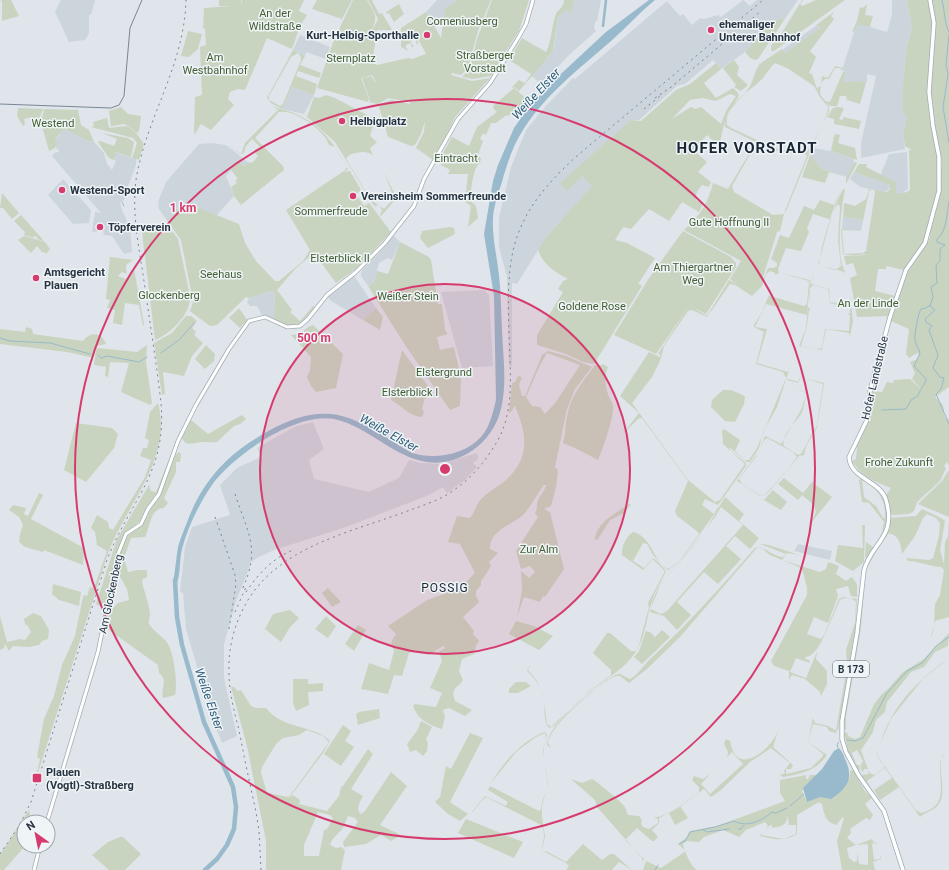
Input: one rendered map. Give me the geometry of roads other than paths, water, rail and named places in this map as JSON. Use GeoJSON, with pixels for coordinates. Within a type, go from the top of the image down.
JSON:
{"type":"FeatureCollection","features":[{"type":"Feature","properties":{"kind":"main road","name":"Am Glockenberg"},"geometry":{"type":"LineString","coordinates":[[49,814],[85,698],[101,639],[118,554],[126,534],[141,524],[148,509],[159,494],[178,442],[196,405],[246,323],[251,320],[266,317],[287,327],[296,327],[305,323],[333,288],[368,261],[411,210],[424,179],[458,119],[490,83],[524,30],[533,0]]}},
{"type":"Feature","properties":{"kind":"main road","name":"Hofer Landstraße"},"geometry":{"type":"LineString","coordinates":[[904,870],[884,811],[859,776],[848,756],[842,739],[842,721],[857,633],[864,570],[867,561],[885,533],[888,516],[885,499],[881,491],[853,470],[849,463],[849,458],[867,420],[870,391],[890,317],[906,270],[926,243],[939,191],[939,156],[933,126],[929,92],[934,23],[930,0]]}},
{"type":"Feature","properties":{"kind":"main road"},"geometry":{"type":"LineString","coordinates":[[34,870],[38,854]]}},
{"type":"Feature","properties":{"kind":"water"},"geometry":{"type":"Polygon","coordinates":[[[649,0],[655,0],[617,36],[564,82],[542,105],[532,117],[516,142],[506,168],[496,200],[493,218],[500,291],[504,369],[503,396],[497,422],[486,438],[474,450],[464,456],[453,460],[436,463],[420,461],[406,456],[364,431],[334,419],[319,419],[302,422],[285,428],[268,437],[237,459],[214,482],[199,506],[191,523],[182,549],[178,581],[176,585],[173,583],[178,547],[192,509],[200,494],[218,469],[229,458],[241,448],[277,426],[292,420],[315,414],[331,414],[351,419],[373,429],[412,453],[430,456],[439,456],[458,452],[474,443],[481,437],[489,424],[496,400],[494,296],[484,234],[493,181],[498,165],[514,128],[523,115],[549,85],[606,32],[649,0]]]}},
{"type":"Feature","properties":{"kind":"water"},"geometry":{"type":"Polygon","coordinates":[[[839,748],[848,766],[848,782],[842,791],[831,799],[820,797],[807,802],[803,788],[822,769],[834,751],[839,748]]]}},
{"type":"Feature","properties":{"kind":"waterway"},"geometry":{"type":"LineString","coordinates":[[603,26],[606,0]]}},
{"type":"Feature","properties":{"kind":"waterway"},"geometry":{"type":"LineString","coordinates":[[942,0],[945,21],[949,32]]}},
{"type":"Feature","properties":{"kind":"waterway"},"geometry":{"type":"LineString","coordinates":[[949,34],[946,65],[948,74],[943,107],[949,143]]}},
{"type":"Feature","properties":{"kind":"waterway"},"geometry":{"type":"LineString","coordinates":[[949,201],[945,227],[937,239],[937,242],[945,245],[940,249],[940,261],[936,265],[937,283],[931,287],[933,297],[930,306],[935,310],[925,319],[926,322],[932,326],[929,330],[938,355],[933,368],[940,377],[944,378],[941,389],[936,394],[949,424]]}},
{"type":"Feature","properties":{"kind":"waterway"},"geometry":{"type":"LineString","coordinates":[[122,202],[124,206]]}},
{"type":"Feature","properties":{"kind":"waterway"},"geometry":{"type":"LineString","coordinates":[[882,410],[906,409],[911,400],[918,396],[925,383],[926,379],[914,366],[920,353],[915,341],[915,334],[921,309],[930,305]]}},
{"type":"Feature","properties":{"kind":"waterway"},"geometry":{"type":"LineString","coordinates":[[161,353],[180,339],[194,323]]}},
{"type":"Feature","properties":{"kind":"waterway"},"geometry":{"type":"LineString","coordinates":[[0,338],[10,341],[50,343],[90,354]]}},
{"type":"Feature","properties":{"kind":"waterway"},"geometry":{"type":"LineString","coordinates":[[98,355],[101,358],[107,356],[139,362],[147,357]]}},
{"type":"Feature","properties":{"kind":"waterway","name":"Weiße Elster"},"geometry":{"type":"LineString","coordinates":[[175,580],[177,617],[182,645],[204,722],[233,787],[236,807],[234,829],[227,845],[217,859],[205,870]]}},
{"type":"Feature","properties":{"kind":"waterway"},"geometry":{"type":"LineString","coordinates":[[847,740],[855,741],[863,738],[887,693],[907,671],[922,663],[936,646],[949,637]]}},
{"type":"Feature","properties":{"kind":"waterway"},"geometry":{"type":"LineString","coordinates":[[838,748],[837,744],[839,742]]}},
{"type":"Feature","properties":{"kind":"waterway"},"geometry":{"type":"LineString","coordinates":[[790,806],[804,794]]}},
{"type":"Feature","properties":{"kind":"waterway"},"geometry":{"type":"LineString","coordinates":[[679,844],[686,840],[690,832],[715,827],[734,821],[749,824],[759,821],[772,812],[776,813],[787,808]]}},
{"type":"Feature","properties":{"kind":"waterway"},"geometry":{"type":"LineString","coordinates":[[738,829],[741,829],[744,825]]}},
{"type":"Feature","properties":{"kind":"waterway"},"geometry":{"type":"LineString","coordinates":[[703,830],[707,832],[729,829]]}},
{"type":"Feature","properties":{"kind":"waterway"},"geometry":{"type":"LineString","coordinates":[[655,870],[658,865]]}},
{"type":"Feature","properties":{"kind":"tram line"},"geometry":{"type":"LineString","coordinates":[[0,104],[111,108],[119,105],[124,96],[130,28],[142,0]]}},
{"type":"Feature","properties":{"kind":"railway"},"geometry":{"type":"LineString","coordinates":[[0,854],[19,826],[31,802],[107,560],[116,539],[145,486],[153,468],[158,449],[161,428],[161,403],[135,216],[135,192],[141,157],[179,48],[184,25],[186,0]]}},
{"type":"Feature","properties":{"kind":"railway"},"geometry":{"type":"LineString","coordinates":[[261,870],[259,831],[256,812],[232,701],[229,679],[230,648],[242,611],[256,589],[273,571],[293,556],[340,535],[439,499],[461,485],[479,467],[498,440],[508,412],[510,382],[508,299],[510,272],[514,248],[521,226],[534,203],[553,180],[578,155],[763,0]]}},
{"type":"Feature","properties":{"kind":"railway"},"geometry":{"type":"LineString","coordinates":[[655,98],[670,88],[761,11]]}},
{"type":"Feature","properties":{"kind":"railway"},"geometry":{"type":"LineString","coordinates":[[644,109],[660,96]]}},
{"type":"Feature","properties":{"kind":"railway"},"geometry":{"type":"LineString","coordinates":[[235,494],[248,531],[252,552],[248,576],[242,590]]}},
{"type":"Feature","properties":{"kind":"railway"},"geometry":{"type":"LineString","coordinates":[[215,517],[235,575],[236,584],[229,629]]}},
{"type":"Feature","properties":{"kind":"railway"},"geometry":{"type":"LineString","coordinates":[[246,592],[266,567],[279,557],[293,550]]}},
{"type":"Feature","properties":{"kind":"railway"},"geometry":{"type":"LineString","coordinates":[[235,612],[246,587]]}},
{"type":"Feature","properties":{"kind":"place","name":"ehemaliger Unterer Bahnhof"},"geometry":{"type":"Point","coordinates":[711,30]}},
{"type":"Feature","properties":{"kind":"place","name":"Kurt-Helbig-Sporthalle"},"geometry":{"type":"Point","coordinates":[427,35]}},
{"type":"Feature","properties":{"kind":"place","name":"Helbigplatz"},"geometry":{"type":"Point","coordinates":[342,121]}},
{"type":"Feature","properties":{"kind":"place","name":"Westend-Sport"},"geometry":{"type":"Point","coordinates":[62,190]}},
{"type":"Feature","properties":{"kind":"place","name":"Vereinsheim Sommerfreunde"},"geometry":{"type":"Point","coordinates":[353,196]}},
{"type":"Feature","properties":{"kind":"place","name":"Töpferverein"},"geometry":{"type":"Point","coordinates":[100,227]}},
{"type":"Feature","properties":{"kind":"place","name":"Amtsgericht Plauen"},"geometry":{"type":"Point","coordinates":[36,278]}},
{"type":"Feature","properties":{"kind":"place","name":"Plauen (Vogtl)-Straßberg"},"geometry":{"type":"Point","coordinates":[37,778]}},
{"type":"Feature","properties":{"kind":"district","name":"HOFER VORSTADT"},"geometry":{"type":"Point","coordinates":[747,148]}},
{"type":"Feature","properties":{"kind":"district","name":"POSSIG"},"geometry":{"type":"Point","coordinates":[445,588]}},
{"type":"Feature","properties":{"kind":"park label","name":"An der Wildstraße"},"geometry":{"type":"Point","coordinates":[275,19]}},
{"type":"Feature","properties":{"kind":"park label","name":"Comeniusberg"},"geometry":{"type":"Point","coordinates":[462,21]}},
{"type":"Feature","properties":{"kind":"park label","name":"Sternplatz"},"geometry":{"type":"Point","coordinates":[351,58]}},
{"type":"Feature","properties":{"kind":"park label","name":"Straßberger Vorstadt"},"geometry":{"type":"Point","coordinates":[485,61]}},
{"type":"Feature","properties":{"kind":"park label","name":"Am Westbahnhof"},"geometry":{"type":"Point","coordinates":[215,63]}},
{"type":"Feature","properties":{"kind":"park label","name":"Westend"},"geometry":{"type":"Point","coordinates":[53,123]}},
{"type":"Feature","properties":{"kind":"park label","name":"Eintracht"},"geometry":{"type":"Point","coordinates":[456,158]}},
{"type":"Feature","properties":{"kind":"park label","name":"Sommerfreude"},"geometry":{"type":"Point","coordinates":[331,211]}},
{"type":"Feature","properties":{"kind":"park label","name":"Gute Hoffnung II"},"geometry":{"type":"Point","coordinates":[729,222]}},
{"type":"Feature","properties":{"kind":"park label","name":"Elsterblick II"},"geometry":{"type":"Point","coordinates":[340,258]}},
{"type":"Feature","properties":{"kind":"park label","name":"Am Thiergartner Weg"},"geometry":{"type":"Point","coordinates":[693,273]}},
{"type":"Feature","properties":{"kind":"park label","name":"Seehaus"},"geometry":{"type":"Point","coordinates":[221,274]}},
{"type":"Feature","properties":{"kind":"park label","name":"Glockenberg"},"geometry":{"type":"Point","coordinates":[169,295]}},
{"type":"Feature","properties":{"kind":"park label","name":"Weißer Stein"},"geometry":{"type":"Point","coordinates":[408,296]}},
{"type":"Feature","properties":{"kind":"park label","name":"An der Linde"},"geometry":{"type":"Point","coordinates":[868,303]}},
{"type":"Feature","properties":{"kind":"park label","name":"Goldene Rose"},"geometry":{"type":"Point","coordinates":[592,306]}},
{"type":"Feature","properties":{"kind":"park label","name":"Elstergrund"},"geometry":{"type":"Point","coordinates":[444,372]}},
{"type":"Feature","properties":{"kind":"park label","name":"Elsterblick I"},"geometry":{"type":"Point","coordinates":[410,392]}},
{"type":"Feature","properties":{"kind":"park label","name":"Frohe Zukunft"},"geometry":{"type":"Point","coordinates":[899,462]}},
{"type":"Feature","properties":{"kind":"park label","name":"Zur Alm"},"geometry":{"type":"Point","coordinates":[539,549]}}]}
